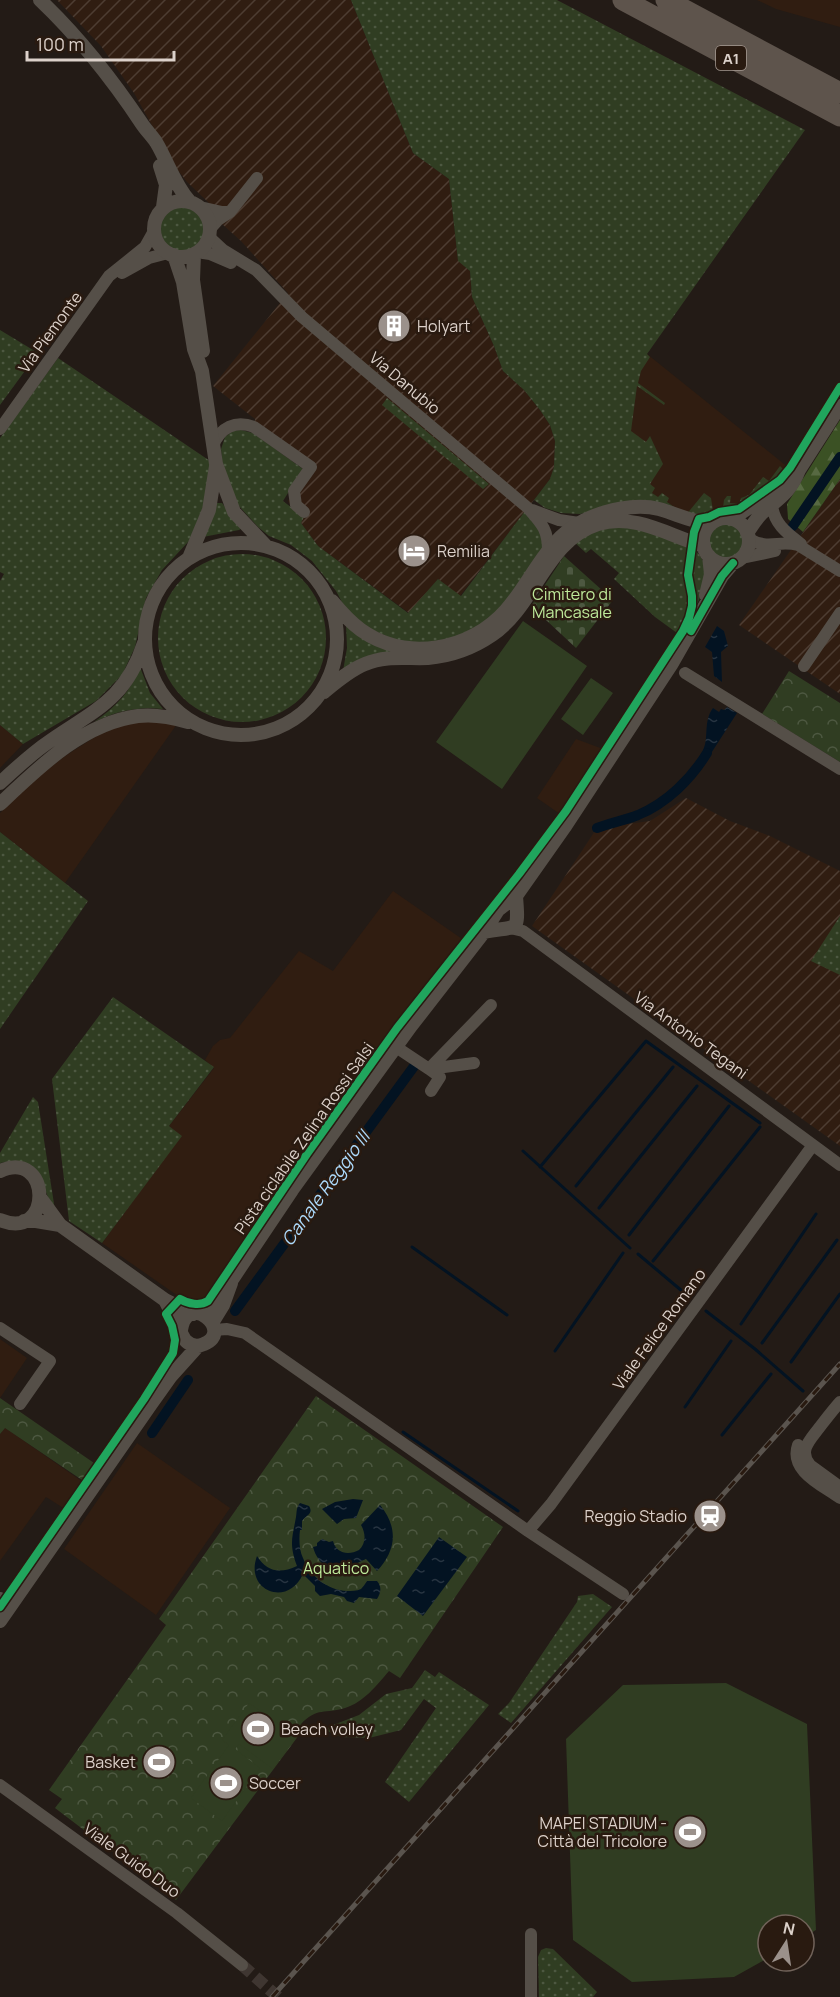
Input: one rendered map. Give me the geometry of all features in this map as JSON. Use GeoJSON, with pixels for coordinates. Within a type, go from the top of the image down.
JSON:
{"type":"FeatureCollection","features":[{"type":"Feature","properties":{"kind":"highway","name":"A1"},"geometry":{"type":"LineString","coordinates":[[623,0],[840,116]]}},
{"type":"Feature","properties":{"kind":"highway","name":"A1"},"geometry":{"type":"LineString","coordinates":[[666,0],[840,93]]}},
{"type":"Feature","properties":{"kind":"street"},"geometry":{"type":"LineString","coordinates":[[40,0],[65,24],[123,95],[155,140],[178,186],[209,221],[210,233]]}},
{"type":"Feature","properties":{"kind":"street"},"geometry":{"type":"LineString","coordinates":[[147,131],[148,141],[166,185],[163,207]]}},
{"type":"Feature","properties":{"kind":"street"},"geometry":{"type":"LineString","coordinates":[[171,254],[184,257],[195,253],[206,244],[218,220],[230,212],[256,178]]}},
{"type":"Feature","properties":{"kind":"street"},"geometry":{"type":"LineString","coordinates":[[202,371],[194,350],[183,282],[171,254],[156,241],[154,223],[163,207],[178,200],[230,212]]}},
{"type":"Feature","properties":{"kind":"street","name":"Via Piemonte"},"geometry":{"type":"LineString","coordinates":[[0,429],[109,276],[145,247],[154,231]]}},
{"type":"Feature","properties":{"kind":"street","name":"Via Danubio"},"geometry":{"type":"LineString","coordinates":[[210,233],[222,250],[255,270],[302,317],[528,508],[545,529],[548,537],[548,550]]}},
{"type":"Feature","properties":{"kind":"street"},"geometry":{"type":"LineString","coordinates":[[195,253],[194,280],[203,349],[202,371],[216,464],[234,512],[266,546]]}},
{"type":"Feature","properties":{"kind":"street","name":"Via Danubio"},"geometry":{"type":"LineString","coordinates":[[195,253],[210,254],[224,259],[265,279]]}},
{"type":"Feature","properties":{"kind":"street","name":"Via Piemonte"},"geometry":{"type":"LineString","coordinates":[[105,283],[149,258],[171,254]]}},
{"type":"Feature","properties":{"kind":"street"},"geometry":{"type":"LineString","coordinates":[[171,1376],[184,1320],[197,1314],[233,1278],[292,1190],[396,1047],[484,932],[510,920],[516,897],[671,666],[722,576],[746,552],[748,536],[758,517],[788,490],[840,406]]}},
{"type":"Feature","properties":{"kind":"street"},"geometry":{"type":"LineString","coordinates":[[213,446],[221,432],[229,426],[246,424],[254,427],[311,467],[294,491],[296,505],[304,512]]}},
{"type":"Feature","properties":{"kind":"street"},"geometry":{"type":"LineString","coordinates":[[189,558],[209,510],[216,464]]}},
{"type":"Feature","properties":{"kind":"street"},"geometry":{"type":"LineString","coordinates":[[732,519],[779,487],[799,470]]}},
{"type":"Feature","properties":{"kind":"street"},"geometry":{"type":"LineString","coordinates":[[771,506],[774,519],[782,529],[809,551]]}},
{"type":"Feature","properties":{"kind":"street"},"geometry":{"type":"LineString","coordinates":[[0,783],[47,743],[111,700],[128,680],[139,658],[145,639],[149,612],[160,587],[178,566],[213,547],[226,544],[253,544],[266,546],[287,555],[314,576],[327,595],[356,626],[384,643],[424,650],[466,639],[496,620],[512,604],[548,550],[565,531],[603,513],[647,507],[663,510],[696,523],[711,524],[722,519],[732,519],[741,524],[748,536],[762,545],[795,543],[840,571]]}},
{"type":"Feature","properties":{"kind":"street","name":"Via Danubio"},"geometry":{"type":"LineString","coordinates":[[528,508],[559,520],[579,523]]}},
{"type":"Feature","properties":{"kind":"street"},"geometry":{"type":"LineString","coordinates":[[0,804],[44,765],[102,726],[132,717],[167,716],[231,734],[262,732],[291,720],[344,676],[365,664],[387,658],[441,656],[458,652],[485,640],[501,628],[518,610],[567,542],[580,532],[597,525],[613,521],[631,521],[656,528],[706,551],[720,563],[773,551],[809,551]]}},
{"type":"Feature","properties":{"kind":"street"},"geometry":{"type":"LineString","coordinates":[[693,628],[707,592],[711,574],[705,534],[711,524]]}},
{"type":"Feature","properties":{"kind":"street"},"geometry":{"type":"LineString","coordinates":[[315,700],[331,672],[335,657],[336,625],[327,595]]}},
{"type":"Feature","properties":{"kind":"street"},"geometry":{"type":"LineString","coordinates":[[804,666],[840,613]]}},
{"type":"Feature","properties":{"kind":"street"},"geometry":{"type":"LineString","coordinates":[[145,639],[148,662],[157,685],[171,704],[201,725]]}},
{"type":"Feature","properties":{"kind":"street"},"geometry":{"type":"LineString","coordinates":[[685,673],[840,769]]}},
{"type":"Feature","properties":{"kind":"street","name":"Via Antonio Tegani"},"geometry":{"type":"LineString","coordinates":[[510,920],[840,1165]]}},
{"type":"Feature","properties":{"kind":"street"},"geometry":{"type":"LineString","coordinates":[[429,1069],[491,1005]]}},
{"type":"Feature","properties":{"kind":"street"},"geometry":{"type":"LineString","coordinates":[[396,1047],[440,1077],[431,1091]]}},
{"type":"Feature","properties":{"kind":"street"},"geometry":{"type":"LineString","coordinates":[[429,1069],[474,1063]]}},
{"type":"Feature","properties":{"kind":"street","name":"Viale Felice Romano"},"geometry":{"type":"LineString","coordinates":[[528,1531],[543,1515],[813,1145]]}},
{"type":"Feature","properties":{"kind":"street"},"geometry":{"type":"LineString","coordinates":[[0,1171],[6,1168],[17,1168],[27,1171],[35,1178],[40,1188],[41,1199],[60,1226],[165,1300],[210,1318],[213,1330]]}},
{"type":"Feature","properties":{"kind":"street"},"geometry":{"type":"LineString","coordinates":[[24,1221],[35,1212],[41,1199]]}},
{"type":"Feature","properties":{"kind":"street"},"geometry":{"type":"LineString","coordinates":[[1,1223],[36,1221],[60,1226]]}},
{"type":"Feature","properties":{"kind":"street"},"geometry":{"type":"LineString","coordinates":[[0,1621],[5,1602],[171,1376],[198,1346],[206,1343],[233,1278]]}},
{"type":"Feature","properties":{"kind":"street"},"geometry":{"type":"LineString","coordinates":[[165,1300],[182,1334],[190,1344],[198,1346]]}},
{"type":"Feature","properties":{"kind":"street"},"geometry":{"type":"LineString","coordinates":[[0,1328],[50,1361],[20,1404]]}},
{"type":"Feature","properties":{"kind":"street"},"geometry":{"type":"LineString","coordinates":[[213,1330],[245,1333],[622,1594]]}},
{"type":"Feature","properties":{"kind":"street"},"geometry":{"type":"LineString","coordinates":[[840,1402],[806,1445],[804,1456],[810,1466],[840,1487]]}},
{"type":"Feature","properties":{"kind":"street"},"geometry":{"type":"LineString","coordinates":[[825,1419],[797,1446],[796,1459],[803,1472],[840,1498]]}},
{"type":"Feature","properties":{"kind":"street","name":"Viale Guido Duo"},"geometry":{"type":"LineString","coordinates":[[0,1785],[177,1913],[242,1965]]}},
{"type":"Feature","properties":{"kind":"street"},"geometry":{"type":"LineString","coordinates":[[531,1934],[531,1997]]}},
{"type":"Feature","properties":{"kind":"shaded area"},"geometry":{"type":"Polygon","coordinates":[[[57,0],[351,0],[413,153],[449,179],[458,260],[470,271],[472,297],[503,371],[524,390],[540,410],[550,425],[555,441],[554,467],[550,479],[460,596],[438,579],[409,613],[318,546],[301,523],[288,501],[310,467],[254,427],[255,419],[213,386],[288,293],[241,241],[222,224],[209,203],[187,182],[174,165],[134,93],[101,46],[57,0]]]}},
{"type":"Feature","properties":{"kind":"shaded area"},"geometry":{"type":"Polygon","coordinates":[[[757,0],[840,0],[840,27],[776,9],[757,0]]]}},
{"type":"Feature","properties":{"kind":"shaded area"},"geometry":{"type":"Polygon","coordinates":[[[647,354],[789,468],[737,506],[723,508],[694,519],[645,503],[625,448],[633,374],[647,354]]]}},
{"type":"Feature","properties":{"kind":"shaded area"},"geometry":{"type":"Polygon","coordinates":[[[840,479],[840,694],[739,625],[840,479]]]}},
{"type":"Feature","properties":{"kind":"shaded area"},"geometry":{"type":"Polygon","coordinates":[[[155,720],[177,724],[65,883],[0,832],[0,813],[39,776],[65,756],[98,735],[127,723],[155,720]]]}},
{"type":"Feature","properties":{"kind":"shaded area"},"geometry":{"type":"Polygon","coordinates":[[[0,725],[23,744],[0,768],[0,725]]]}},
{"type":"Feature","properties":{"kind":"shaded area"},"geometry":{"type":"Polygon","coordinates":[[[576,739],[603,749],[560,814],[537,798],[576,739]]]}},
{"type":"Feature","properties":{"kind":"shaded area"},"geometry":{"type":"Polygon","coordinates":[[[686,798],[730,821],[770,836],[840,871],[840,1146],[532,926],[597,828],[650,821],[686,798]]]}},
{"type":"Feature","properties":{"kind":"shaded area"},"geometry":{"type":"Polygon","coordinates":[[[393,891],[465,941],[415,1001],[353,1083],[206,1300],[189,1301],[181,1298],[102,1243],[181,1136],[169,1126],[214,1068],[205,1060],[213,1046],[220,1040],[230,1038],[299,951],[333,971],[393,891]]]}},
{"type":"Feature","properties":{"kind":"shaded area"},"geometry":{"type":"Polygon","coordinates":[[[0,1339],[27,1358],[0,1398],[0,1339]]]}},
{"type":"Feature","properties":{"kind":"shaded area"},"geometry":{"type":"Polygon","coordinates":[[[4,1427],[83,1482],[65,1509],[46,1497],[0,1561],[0,1434],[4,1427]]]}},
{"type":"Feature","properties":{"kind":"shaded area"},"geometry":{"type":"Polygon","coordinates":[[[137,1443],[230,1508],[156,1615],[64,1549],[137,1443]]]}},
{"type":"Feature","properties":{"kind":"green space"},"geometry":{"type":"Polygon","coordinates":[[[351,0],[557,0],[805,130],[647,354],[650,357],[641,371],[638,383],[665,403],[664,405],[637,386],[631,431],[646,442],[650,436],[663,464],[650,484],[655,488],[652,493],[658,497],[662,493],[669,498],[667,502],[686,515],[704,493],[711,498],[713,511],[694,519],[608,507],[580,514],[561,513],[545,508],[534,500],[550,479],[554,467],[555,441],[550,425],[524,390],[503,371],[472,297],[470,271],[458,261],[449,179],[413,153],[351,0]]]}},
{"type":"Feature","properties":{"kind":"green space"},"geometry":{"type":"Polygon","coordinates":[[[182,206],[198,213],[205,229],[198,245],[182,252],[166,245],[159,229],[166,213],[182,206]]]}},
{"type":"Feature","properties":{"kind":"green space"},"geometry":{"type":"Polygon","coordinates":[[[0,330],[38,353],[0,405],[0,330]]]}},
{"type":"Feature","properties":{"kind":"green space"},"geometry":{"type":"Polygon","coordinates":[[[58,358],[210,461],[207,498],[189,541],[162,570],[146,598],[135,647],[122,675],[96,701],[23,744],[0,725],[0,581],[4,574],[0,572],[0,438],[58,358]]]}},
{"type":"Feature","properties":{"kind":"green space"},"geometry":{"type":"Polygon","coordinates":[[[387,398],[489,484],[483,489],[382,405],[387,398]]]}},
{"type":"Feature","properties":{"kind":"green space"},"geometry":{"type":"Polygon","coordinates":[[[840,420],[840,479],[803,532],[788,519],[787,504],[840,420]]]}},
{"type":"Feature","properties":{"kind":"green space"},"geometry":{"type":"Polygon","coordinates":[[[233,431],[253,433],[303,469],[283,501],[304,517],[301,523],[318,546],[408,613],[438,579],[461,596],[525,511],[537,522],[544,546],[502,608],[476,630],[441,642],[399,642],[364,626],[344,606],[336,591],[312,561],[291,545],[269,536],[238,505],[223,475],[221,449],[225,437],[233,431]]]}},
{"type":"Feature","properties":{"kind":"green space"},"geometry":{"type":"Polygon","coordinates":[[[780,466],[785,471],[778,478],[737,506],[723,508],[727,496],[731,496],[730,503],[739,504],[741,498],[749,495],[763,477],[769,481],[780,466]]]}},
{"type":"Feature","properties":{"kind":"green space"},"geometry":{"type":"Polygon","coordinates":[[[217,503],[222,503],[242,528],[203,537],[217,503]]]}},
{"type":"Feature","properties":{"kind":"green space"},"geometry":{"type":"Polygon","coordinates":[[[726,524],[738,529],[743,541],[738,553],[726,558],[714,553],[709,541],[714,529],[726,524]]]}},
{"type":"Feature","properties":{"kind":"green space"},"geometry":{"type":"Polygon","coordinates":[[[640,526],[689,546],[683,575],[689,594],[689,605],[684,623],[677,633],[655,617],[614,579],[619,573],[591,549],[586,553],[573,541],[602,527],[640,526]]]}},
{"type":"Feature","properties":{"kind":"green space"},"geometry":{"type":"Polygon","coordinates":[[[696,551],[704,565],[706,580],[694,609],[694,594],[690,577],[696,551]]]}},
{"type":"Feature","properties":{"kind":"green space"},"geometry":{"type":"Polygon","coordinates":[[[242,554],[258,555],[274,560],[289,568],[301,579],[312,591],[320,606],[325,622],[325,654],[320,670],[312,685],[301,697],[289,708],[274,716],[258,721],[242,722],[226,721],[210,716],[195,708],[183,697],[172,685],[164,670],[159,654],[158,638],[159,622],[164,606],[172,591],[183,579],[195,568],[210,560],[226,555],[242,554]]]}},
{"type":"Feature","properties":{"kind":"green space","name":"Cimitero di Mancasale"},"geometry":{"type":"Polygon","coordinates":[[[564,556],[613,600],[576,648],[531,606],[564,556]]]}},
{"type":"Feature","properties":{"kind":"green space"},"geometry":{"type":"Polygon","coordinates":[[[523,621],[587,666],[502,789],[436,742],[523,621]]]}},
{"type":"Feature","properties":{"kind":"green space"},"geometry":{"type":"Polygon","coordinates":[[[346,625],[370,642],[398,652],[343,671],[347,648],[346,625]]]}},
{"type":"Feature","properties":{"kind":"green space"},"geometry":{"type":"Polygon","coordinates":[[[140,667],[150,693],[163,709],[128,710],[94,722],[122,698],[140,667]]]}},
{"type":"Feature","properties":{"kind":"green space"},"geometry":{"type":"Polygon","coordinates":[[[789,671],[840,703],[840,762],[762,714],[789,671]]]}},
{"type":"Feature","properties":{"kind":"green space"},"geometry":{"type":"Polygon","coordinates":[[[591,678],[613,693],[583,735],[561,719],[591,678]]]}},
{"type":"Feature","properties":{"kind":"green space"},"geometry":{"type":"Polygon","coordinates":[[[0,832],[88,901],[0,1029],[0,832]]]}},
{"type":"Feature","properties":{"kind":"green space"},"geometry":{"type":"Polygon","coordinates":[[[840,916],[840,975],[811,961],[840,916]]]}},
{"type":"Feature","properties":{"kind":"green space"},"geometry":{"type":"Polygon","coordinates":[[[113,997],[214,1067],[169,1126],[182,1136],[102,1243],[69,1221],[52,1079],[113,997]]]}},
{"type":"Feature","properties":{"kind":"green space"},"geometry":{"type":"Polygon","coordinates":[[[33,1097],[38,1102],[55,1210],[37,1173],[31,1167],[14,1161],[0,1163],[0,1153],[33,1097]]]}},
{"type":"Feature","properties":{"kind":"green space","name":"Aquatico"},"geometry":{"type":"Polygon","coordinates":[[[316,1396],[503,1527],[400,1678],[389,1671],[358,1702],[338,1710],[317,1713],[301,1724],[305,1727],[176,1900],[55,1808],[62,1799],[49,1790],[166,1625],[159,1619],[316,1396]]]}},
{"type":"Feature","properties":{"kind":"green space"},"geometry":{"type":"Polygon","coordinates":[[[0,1398],[94,1463],[82,1480],[5,1428],[0,1434],[0,1398]]]}},
{"type":"Feature","properties":{"kind":"green space"},"geometry":{"type":"Polygon","coordinates":[[[593,1594],[612,1607],[511,1723],[498,1714],[509,1703],[577,1602],[578,1596],[593,1594]]]}},
{"type":"Feature","properties":{"kind":"green space"},"geometry":{"type":"Polygon","coordinates":[[[425,1670],[435,1677],[439,1672],[489,1705],[409,1802],[385,1782],[436,1708],[424,1699],[401,1730],[369,1738],[341,1737],[325,1730],[359,1715],[386,1694],[412,1688],[425,1670]]]}},
{"type":"Feature","properties":{"kind":"green space","name":"MAPEI STADIUM - Città del Tricolore"},"geometry":{"type":"Polygon","coordinates":[[[726,1683],[807,1724],[815,1913],[756,1913],[756,1965],[734,1977],[632,1982],[573,1940],[566,1739],[623,1685],[726,1683]]]}},
{"type":"Feature","properties":{"kind":"green space"},"geometry":{"type":"Polygon","coordinates":[[[249,1703],[297,1737],[273,1769],[239,1744],[235,1749],[260,1768],[222,1821],[191,1798],[229,1745],[222,1740],[249,1703]]]}},
{"type":"Feature","properties":{"kind":"green space","name":"Basket"},"geometry":{"type":"Polygon","coordinates":[[[152,1750],[160,1751],[170,1758],[172,1761],[170,1770],[162,1773],[149,1766],[147,1755],[152,1750]]]}},
{"type":"Feature","properties":{"kind":"green space"},"geometry":{"type":"Polygon","coordinates":[[[553,1949],[597,1992],[593,1997],[539,1997],[538,1957],[541,1950],[553,1949]]]}},
{"type":"Feature","properties":{"kind":"water"},"geometry":{"type":"Polygon","coordinates":[[[717,626],[724,631],[728,646],[721,652],[722,682],[714,676],[712,652],[705,647],[717,626]]]}},
{"type":"Feature","properties":{"kind":"water"},"geometry":{"type":"Polygon","coordinates":[[[727,707],[737,713],[710,755],[703,750],[710,713],[713,708],[719,712],[727,707]]]}},
{"type":"Feature","properties":{"kind":"water"},"geometry":{"type":"Polygon","coordinates":[[[363,1500],[356,1518],[344,1519],[337,1524],[322,1509],[335,1502],[363,1500]]]}},
{"type":"Feature","properties":{"kind":"water"},"geometry":{"type":"Polygon","coordinates":[[[300,1503],[309,1506],[310,1509],[310,1513],[302,1521],[299,1540],[302,1555],[310,1571],[326,1585],[340,1590],[358,1590],[367,1581],[377,1581],[380,1590],[377,1599],[359,1597],[354,1603],[347,1601],[344,1597],[331,1594],[320,1596],[315,1591],[315,1586],[303,1574],[288,1590],[270,1591],[262,1586],[255,1568],[257,1556],[265,1565],[274,1570],[280,1571],[297,1566],[292,1542],[300,1503]]]}},
{"type":"Feature","properties":{"kind":"water"},"geometry":{"type":"Polygon","coordinates":[[[380,1505],[390,1522],[393,1539],[388,1555],[377,1571],[366,1559],[353,1565],[354,1575],[340,1574],[319,1560],[313,1547],[317,1546],[322,1539],[333,1541],[343,1552],[351,1553],[359,1550],[365,1538],[361,1525],[380,1505]]]}},
{"type":"Feature","properties":{"kind":"water"},"geometry":{"type":"Polygon","coordinates":[[[439,1537],[467,1557],[423,1616],[397,1596],[439,1537]]]}},
{"type":"Feature","properties":{"kind":"waterway","name":"Canale Reggio III"},"geometry":{"type":"LineString","coordinates":[[793,526],[840,457]]}},
{"type":"Feature","properties":{"kind":"waterway","name":"Canale Reggio III"},"geometry":{"type":"LineString","coordinates":[[597,828],[638,815],[659,804],[686,781],[707,753]]}},
{"type":"Feature","properties":{"kind":"waterway"},"geometry":{"type":"LineString","coordinates":[[540,1167],[646,1041],[760,1123]]}},
{"type":"Feature","properties":{"kind":"waterway","name":"Canale Reggio III"},"geometry":{"type":"LineString","coordinates":[[235,1311],[415,1065]]}},
{"type":"Feature","properties":{"kind":"waterway"},"geometry":{"type":"LineString","coordinates":[[576,1186],[673,1067]]}},
{"type":"Feature","properties":{"kind":"waterway"},"geometry":{"type":"LineString","coordinates":[[599,1208],[697,1086]]}},
{"type":"Feature","properties":{"kind":"waterway"},"geometry":{"type":"LineString","coordinates":[[629,1235],[729,1106]]}},
{"type":"Feature","properties":{"kind":"waterway"},"geometry":{"type":"LineString","coordinates":[[653,1261],[760,1127]]}},
{"type":"Feature","properties":{"kind":"waterway"},"geometry":{"type":"LineString","coordinates":[[523,1151],[630,1248]]}},
{"type":"Feature","properties":{"kind":"waterway"},"geometry":{"type":"LineString","coordinates":[[741,1324],[816,1214]]}},
{"type":"Feature","properties":{"kind":"waterway"},"geometry":{"type":"LineString","coordinates":[[762,1343],[837,1240]]}},
{"type":"Feature","properties":{"kind":"waterway"},"geometry":{"type":"LineString","coordinates":[[412,1247],[507,1315]]}},
{"type":"Feature","properties":{"kind":"waterway"},"geometry":{"type":"LineString","coordinates":[[555,1351],[623,1253]]}},
{"type":"Feature","properties":{"kind":"waterway"},"geometry":{"type":"LineString","coordinates":[[638,1254],[688,1296]]}},
{"type":"Feature","properties":{"kind":"waterway"},"geometry":{"type":"LineString","coordinates":[[791,1362],[840,1294]]}},
{"type":"Feature","properties":{"kind":"waterway"},"geometry":{"type":"LineString","coordinates":[[706,1311],[755,1349],[803,1391]]}},
{"type":"Feature","properties":{"kind":"waterway"},"geometry":{"type":"LineString","coordinates":[[685,1407],[731,1341]]}},
{"type":"Feature","properties":{"kind":"waterway"},"geometry":{"type":"LineString","coordinates":[[722,1435],[771,1374]]}},
{"type":"Feature","properties":{"kind":"waterway","name":"Canale Reggio III"},"geometry":{"type":"LineString","coordinates":[[152,1433],[188,1380]]}},
{"type":"Feature","properties":{"kind":"waterway"},"geometry":{"type":"LineString","coordinates":[[403,1432],[518,1511]]}},
{"type":"Feature","properties":{"kind":"tunnel"},"geometry":{"type":"LineString","coordinates":[[242,1965],[278,1997]]}},
{"type":"Feature","properties":{"kind":"railway"},"geometry":{"type":"LineString","coordinates":[[272,1997],[840,1364]]}},
{"type":"Feature","properties":{"kind":"cycle path","name":"Pista ciclabile Zelina Rossi Salsi"},"geometry":{"type":"LineString","coordinates":[[0,1607],[144,1399],[173,1353],[175,1340],[166,1314],[180,1299],[194,1304],[208,1301],[307,1154],[397,1028],[566,811],[683,631],[692,606],[688,575],[694,532],[699,519],[719,512],[739,509],[780,480],[790,468],[840,387]]}},
{"type":"Feature","properties":{"kind":"cycle path"},"geometry":{"type":"LineString","coordinates":[[691,631],[722,576],[733,563]]}},
{"type":"Feature","properties":{"kind":"place","name":"Holyart"},"geometry":{"type":"Point","coordinates":[394,326]}},
{"type":"Feature","properties":{"kind":"place","name":"Remilia"},"geometry":{"type":"Point","coordinates":[414,551]}},
{"type":"Feature","properties":{"kind":"place","name":"Reggio Stadio"},"geometry":{"type":"Point","coordinates":[710,1516]}},
{"type":"Feature","properties":{"kind":"place","name":"Beach volley"},"geometry":{"type":"Point","coordinates":[258,1729]}},
{"type":"Feature","properties":{"kind":"place","name":"Basket"},"geometry":{"type":"Point","coordinates":[159,1762]}},
{"type":"Feature","properties":{"kind":"place","name":"Soccer"},"geometry":{"type":"Point","coordinates":[226,1783]}},
{"type":"Feature","properties":{"kind":"place","name":"MAPEI STADIUM - Città del Tricolore"},"geometry":{"type":"Point","coordinates":[690,1832]}}]}
